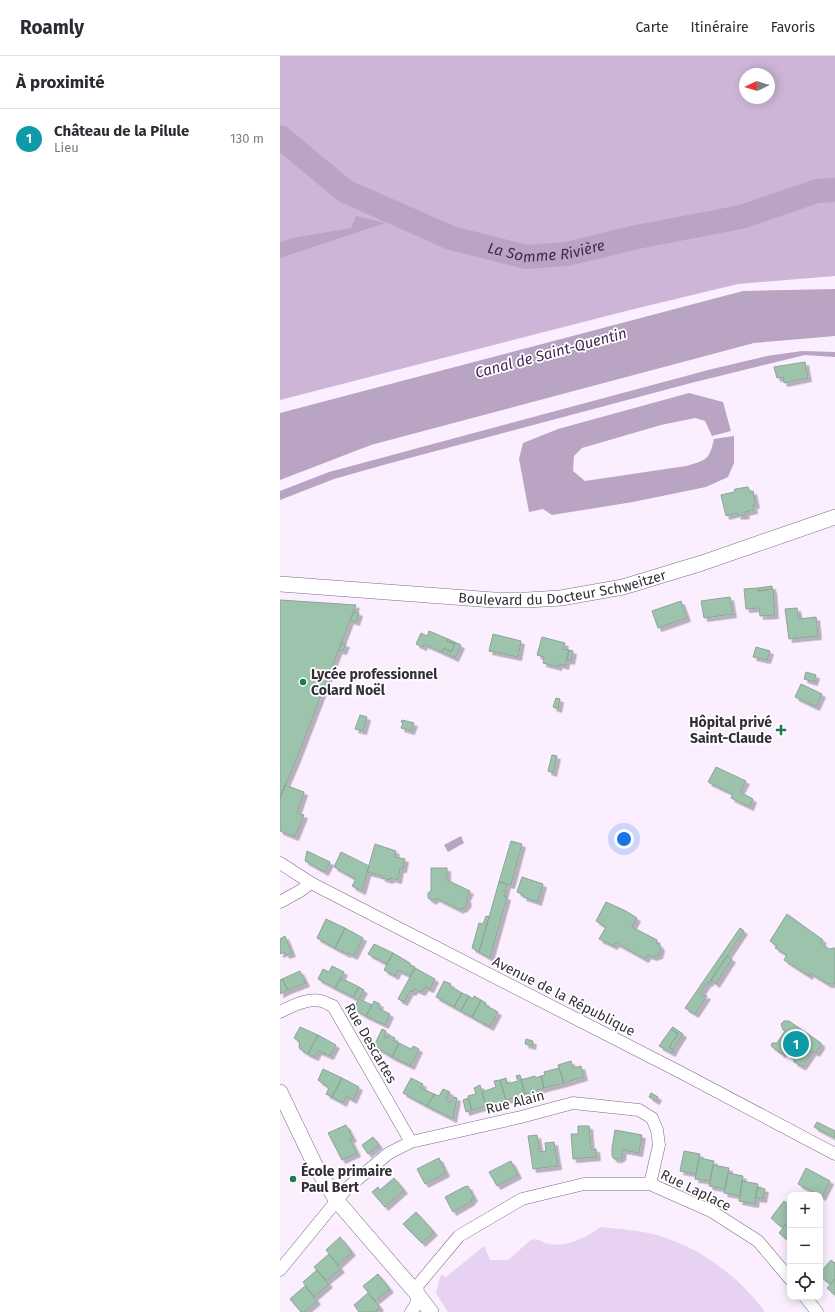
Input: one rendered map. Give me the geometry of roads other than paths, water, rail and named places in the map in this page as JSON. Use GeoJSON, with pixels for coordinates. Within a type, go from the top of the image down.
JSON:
{"type":"FeatureCollection","features":[{"type":"Feature","properties":{"kind":"street","name":"Boulevard du Docteur Schweitzer"},"geometry":{"type":"LineString","coordinates":[[280,584],[494,600],[561,598],[624,587],[702,563],[835,517]]}},
{"type":"Feature","properties":{"kind":"street","name":"Avenue de la République"},"geometry":{"type":"LineString","coordinates":[[280,864],[386,922],[680,1072],[835,1154]]}},
{"type":"Feature","properties":{"kind":"street"},"geometry":{"type":"LineString","coordinates":[[280,902],[300,891],[312,882]]}},
{"type":"Feature","properties":{"kind":"street","name":"Rue Descartes"},"geometry":{"type":"LineString","coordinates":[[280,1012],[301,1003],[311,1001],[321,1001],[333,1006],[411,1142]]}},
{"type":"Feature","properties":{"kind":"street"},"geometry":{"type":"LineString","coordinates":[[280,1092],[315,1165],[337,1201],[418,1295],[430,1312]]}},
{"type":"Feature","properties":{"kind":"street","name":"Rue Alain"},"geometry":{"type":"LineString","coordinates":[[280,1270],[347,1188],[389,1153],[411,1142],[521,1117],[573,1103],[639,1110],[652,1118],[657,1130],[659,1145],[650,1184]]}},
{"type":"Feature","properties":{"kind":"street","name":"Rue Laplace"},"geometry":{"type":"LineString","coordinates":[[411,1312],[416,1305],[418,1285],[459,1236],[522,1199],[584,1184],[650,1184],[711,1211],[758,1240],[787,1275]]}},
{"type":"Feature","properties":{"kind":"street"},"geometry":{"type":"LineString","coordinates":[[807,1300],[817,1312]]}},
{"type":"Feature","properties":{"kind":"water"},"geometry":{"type":"Polygon","coordinates":[[[356,216],[385,223],[280,258],[280,242],[293,238],[351,228],[356,216]]]}},
{"type":"Feature","properties":{"kind":"water","name":"Canal de Saint-Quentin"},"geometry":{"type":"Polygon","coordinates":[[[835,289],[835,336],[754,343],[371,445],[280,480],[280,413],[743,291],[835,289]]]}},
{"type":"Feature","properties":{"kind":"water"},"geometry":{"type":"Polygon","coordinates":[[[802,351],[835,352],[835,357],[805,355],[691,383],[334,479],[280,500],[280,491],[329,472],[712,369],[767,356],[802,351]]]}},
{"type":"Feature","properties":{"kind":"water"},"geometry":{"type":"Polygon","coordinates":[[[689,393],[723,402],[731,431],[712,436],[705,421],[695,418],[661,425],[582,448],[574,456],[573,471],[585,481],[686,466],[702,461],[706,458],[710,452],[714,439],[734,436],[734,463],[728,477],[706,487],[633,502],[552,515],[543,509],[529,512],[519,459],[523,443],[558,429],[689,393]]]}},
{"type":"Feature","properties":{"kind":"water"},"geometry":{"type":"Polygon","coordinates":[[[461,836],[464,843],[448,852],[444,845],[461,836]]]}},
{"type":"Feature","properties":{"kind":"waterway","name":"La Somme Rivière"},"geometry":{"type":"LineString","coordinates":[[280,137],[345,191],[451,238],[526,257],[567,254],[637,237],[741,217],[817,191],[835,190]]}},
{"type":"Feature","properties":{"kind":"place","name":"Lycée professionnel Colard Noël"},"geometry":{"type":"Point","coordinates":[303,682]}},
{"type":"Feature","properties":{"kind":"place","name":"Hôpital privé Saint-Claude"},"geometry":{"type":"Point","coordinates":[781,730]}},
{"type":"Feature","properties":{"kind":"place","name":"Château de la Pilule"},"geometry":{"type":"Point","coordinates":[796,1044]}},
{"type":"Feature","properties":{"kind":"place","name":"École primaire Paul Bert"},"geometry":{"type":"Point","coordinates":[293,1179]}}]}
